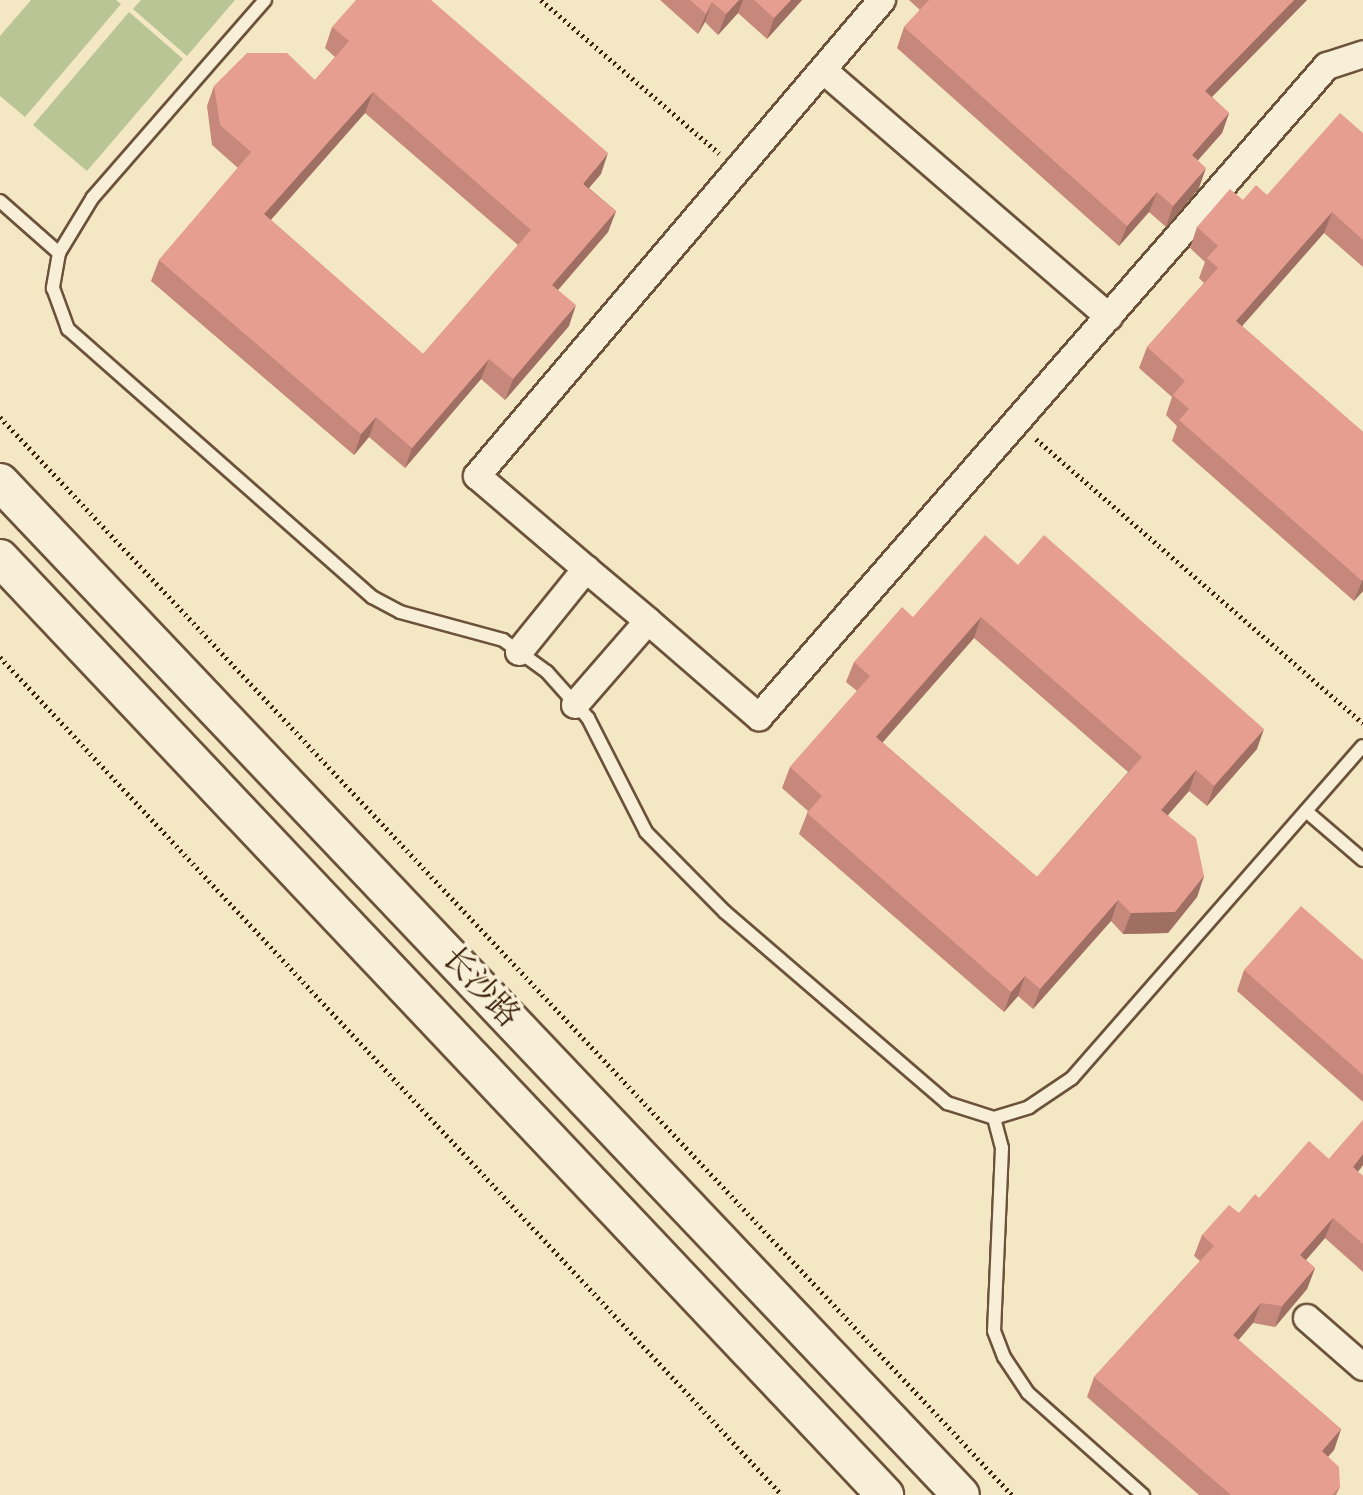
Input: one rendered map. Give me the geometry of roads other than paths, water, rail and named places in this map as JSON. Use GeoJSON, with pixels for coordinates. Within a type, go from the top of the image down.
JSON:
{"type":"FeatureCollection","features":[{"type":"Feature","properties":{"kind":"main road","name":"长沙路"},"geometry":{"type":"LineString","coordinates":[[0,482],[961,1495]]}},
{"type":"Feature","properties":{"kind":"main road","name":"长沙路"},"geometry":{"type":"LineString","coordinates":[[0,558],[885,1495]]}},
{"type":"Feature","properties":{"kind":"street"},"geometry":{"type":"LineString","coordinates":[[882,0],[477,476],[759,717],[1327,66],[1363,54]]}},
{"type":"Feature","properties":{"kind":"street"},"geometry":{"type":"LineString","coordinates":[[823,70],[1109,317]]}},
{"type":"Feature","properties":{"kind":"street"},"geometry":{"type":"LineString","coordinates":[[519,652],[586,569]]}},
{"type":"Feature","properties":{"kind":"street"},"geometry":{"type":"LineString","coordinates":[[575,705],[648,621]]}},
{"type":"Feature","properties":{"kind":"street"},"geometry":{"type":"LineString","coordinates":[[1307,1318],[1363,1367]]}},
{"type":"Feature","properties":{"kind":"lane"},"geometry":{"type":"LineString","coordinates":[[265,0],[93,197],[59,253],[53,288],[68,329],[372,597],[400,612],[503,640],[547,672],[575,705],[646,832],[725,912],[947,1103],[994,1118],[1029,1107],[1072,1078],[1363,746]]}},
{"type":"Feature","properties":{"kind":"lane"},"geometry":{"type":"LineString","coordinates":[[0,201],[59,253]]}},
{"type":"Feature","properties":{"kind":"lane"},"geometry":{"type":"LineString","coordinates":[[1306,811],[1363,860]]}},
{"type":"Feature","properties":{"kind":"lane"},"geometry":{"type":"LineString","coordinates":[[994,1118],[1002,1148],[994,1331],[999,1344],[1028,1393],[1143,1495]]}}]}
